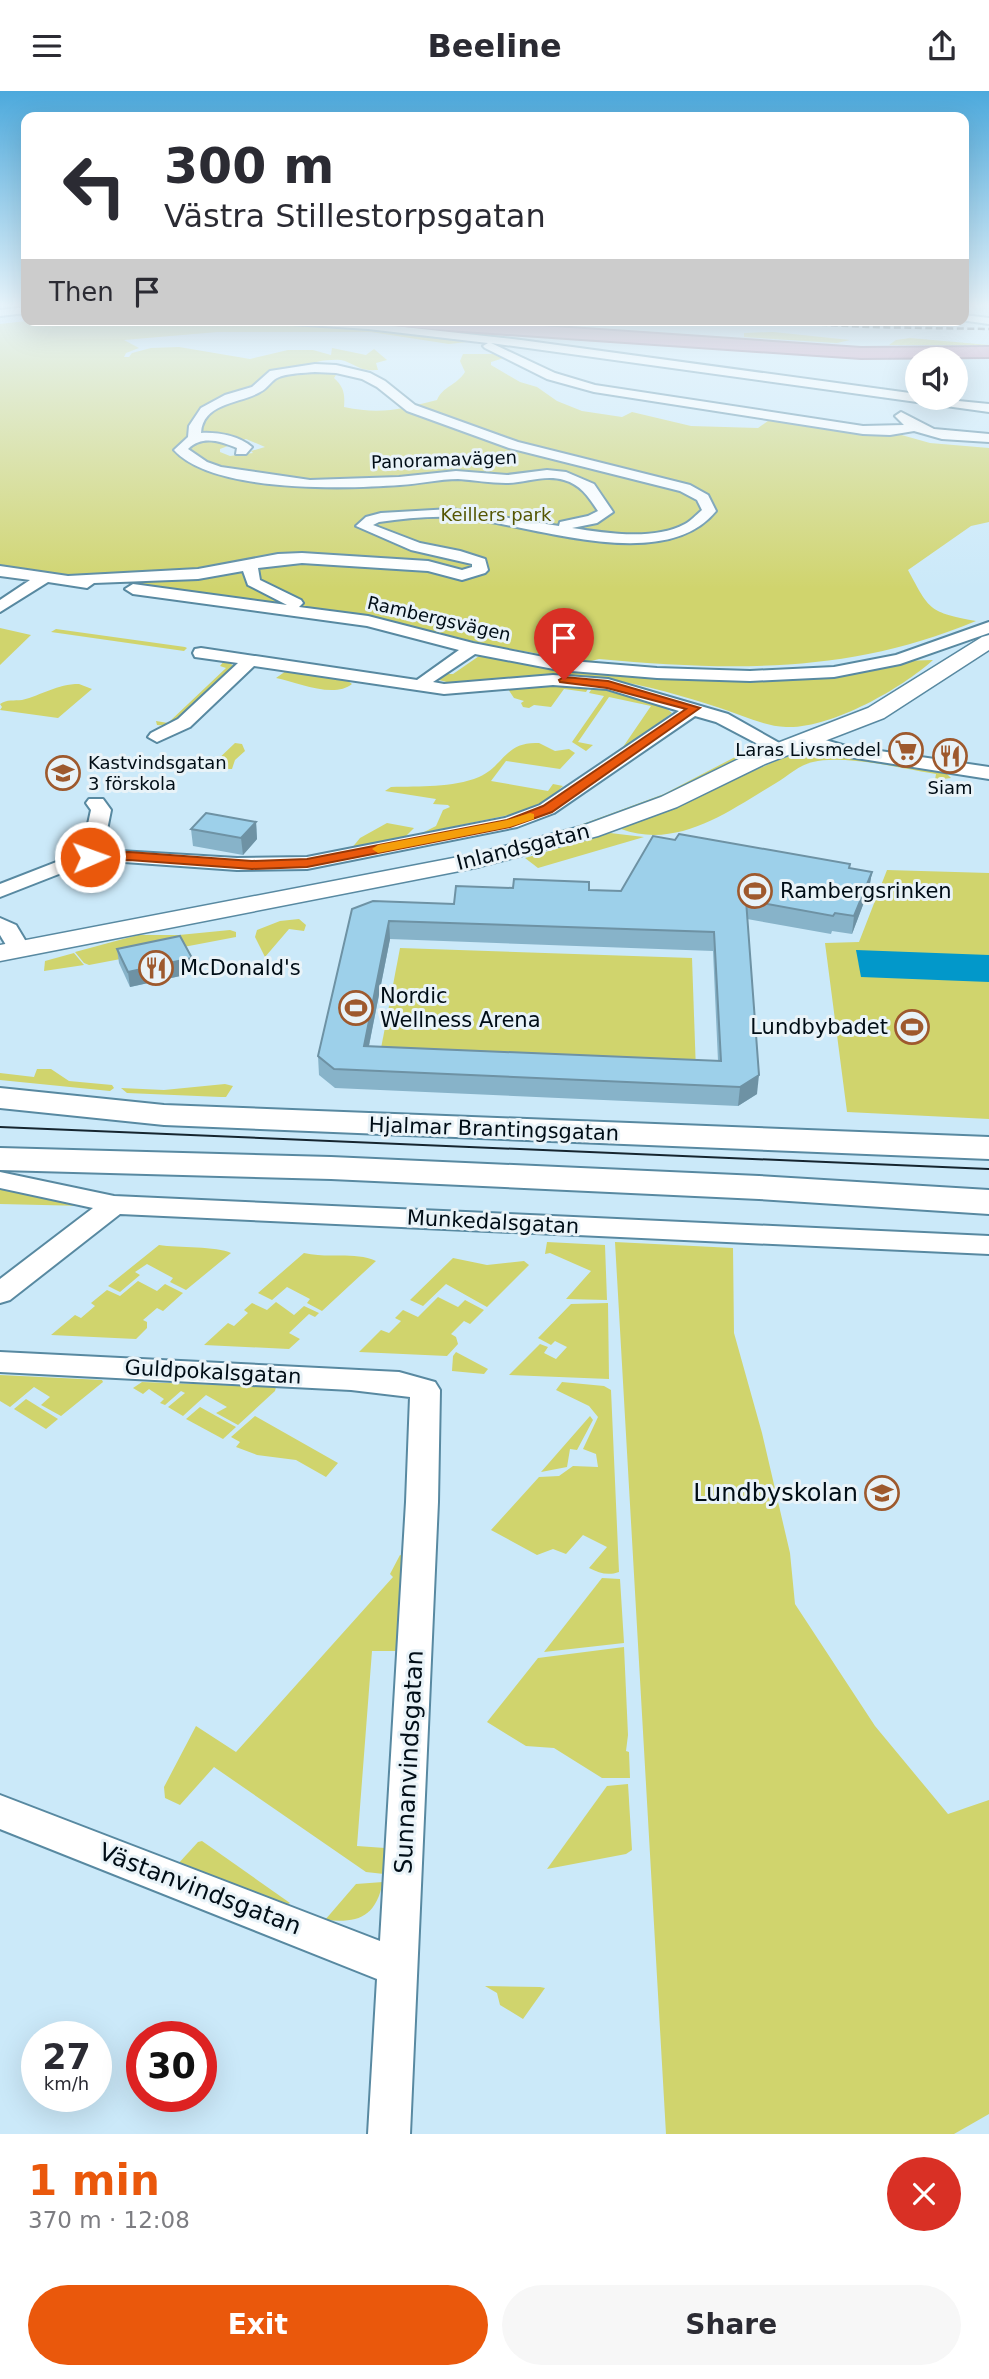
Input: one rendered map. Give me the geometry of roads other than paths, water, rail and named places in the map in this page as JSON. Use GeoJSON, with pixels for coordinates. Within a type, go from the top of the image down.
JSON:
{"type":"FeatureCollection","features":[{"type":"Feature","properties":{"kind":"main road","name":"Hjalmar Brantingsgatan"},"geometry":{"type":"LineString","coordinates":[[0,1098],[164,1115],[989,1148]]}},
{"type":"Feature","properties":{"kind":"main road"},"geometry":{"type":"LineString","coordinates":[[0,1159],[372,1170],[891,1194],[989,1202]]}},
{"type":"Feature","properties":{"kind":"street","name":"Panoramavägen"},"geometry":{"type":"LineString","coordinates":[[228,398],[205,411],[195,426],[194,438],[182,447],[185,455],[202,465],[230,473],[322,484],[456,475],[507,479],[557,475],[584,483],[605,508],[606,512],[592,520],[540,527]]}},
{"type":"Feature","properties":{"kind":"street","name":"Panoramavägen"},"geometry":{"type":"LineString","coordinates":[[70,580],[188,574],[250,566],[278,559],[327,558],[428,566],[454,574],[469,575],[480,571],[480,562],[460,555],[416,547],[363,526],[374,518],[452,513],[625,538],[653,538],[673,535],[694,526],[707,515],[708,507],[703,498],[685,488],[514,445],[462,425],[426,415],[399,398]]}},
{"type":"Feature","properties":{"kind":"street"},"geometry":{"type":"LineString","coordinates":[[660,398],[863,430],[890,431],[913,427],[939,434],[989,438]]}},
{"type":"Feature","properties":{"kind":"street"},"geometry":{"type":"LineString","coordinates":[[890,398],[900,416],[913,427]]}},
{"type":"Feature","properties":{"kind":"street"},"geometry":{"type":"LineString","coordinates":[[919,398],[989,408]]}},
{"type":"Feature","properties":{"kind":"street"},"geometry":{"type":"LineString","coordinates":[[194,438],[228,439],[245,447],[241,451]]}},
{"type":"Feature","properties":{"kind":"street"},"geometry":{"type":"LineString","coordinates":[[250,566],[253,582],[322,614]]}},
{"type":"Feature","properties":{"kind":"street","name":"Rambergsvägen"},"geometry":{"type":"LineString","coordinates":[[0,571],[368,621],[472,648],[587,669],[701,675],[834,672],[900,659],[989,627]]}},
{"type":"Feature","properties":{"kind":"street"},"geometry":{"type":"LineString","coordinates":[[0,607],[45,577]]}},
{"type":"Feature","properties":{"kind":"street","name":"Inlandsgatan"},"geometry":{"type":"LineString","coordinates":[[7,954],[538,846],[650,810],[782,749],[876,713],[989,641]]}},
{"type":"Feature","properties":{"kind":"street"},"geometry":{"type":"LineString","coordinates":[[421,687],[426,680],[472,648]]}},
{"type":"Feature","properties":{"kind":"street"},"geometry":{"type":"LineString","coordinates":[[201,653],[444,689],[522,681],[573,680],[623,688],[695,708],[736,725],[782,749]]}},
{"type":"Feature","properties":{"kind":"street"},"geometry":{"type":"LineString","coordinates":[[157,737],[184,723],[251,660]]}},
{"type":"Feature","properties":{"kind":"street"},"geometry":{"type":"LineString","coordinates":[[0,891],[78,859],[90,857],[129,856],[247,865],[307,863],[510,823],[547,809],[695,708]]}},
{"type":"Feature","properties":{"kind":"street"},"geometry":{"type":"LineString","coordinates":[[808,740],[843,751],[989,773]]}},
{"type":"Feature","properties":{"kind":"street"},"geometry":{"type":"LineString","coordinates":[[90,857],[101,810],[96,803]]}},
{"type":"Feature","properties":{"kind":"street"},"geometry":{"type":"LineString","coordinates":[[0,924],[8,930],[7,954]]}},
{"type":"Feature","properties":{"kind":"street","name":"Munkedalsgatan"},"geometry":{"type":"LineString","coordinates":[[0,1180],[114,1205],[989,1245]]}},
{"type":"Feature","properties":{"kind":"street"},"geometry":{"type":"LineString","coordinates":[[0,1293],[114,1205]]}},
{"type":"Feature","properties":{"kind":"street","name":"Guldpokalsgatan"},"geometry":{"type":"LineString","coordinates":[[0,1362],[351,1379],[399,1383],[425,1390]]}},
{"type":"Feature","properties":{"kind":"street","name":"Sunnanvindsgatan"},"geometry":{"type":"LineString","coordinates":[[389,2134],[422,1502],[425,1390]]}},
{"type":"Feature","properties":{"kind":"street","name":"Västanvindsgatan"},"geometry":{"type":"LineString","coordinates":[[0,1812],[399,1968]]}},
{"type":"Feature","properties":{"kind":"water"},"geometry":{"type":"Polygon","coordinates":[[[856,950],[989,955],[989,982],[861,977],[856,950]]]}},
{"type":"Feature","properties":{"kind":"tram line"},"geometry":{"type":"LineString","coordinates":[[0,1127],[989,1169]]}},
{"type":"Feature","properties":{"kind":"place","name":"Laras Livsmedel"},"geometry":{"type":"Point","coordinates":[906,750]}},
{"type":"Feature","properties":{"kind":"place","name":"Siam"},"geometry":{"type":"Point","coordinates":[950,756]}},
{"type":"Feature","properties":{"kind":"place","name":"Kastvindsgatan 3 förskola"},"geometry":{"type":"Point","coordinates":[63,773]}},
{"type":"Feature","properties":{"kind":"place","name":"Rambergsrinken"},"geometry":{"type":"Point","coordinates":[755,891]}},
{"type":"Feature","properties":{"kind":"place","name":"McDonald's"},"geometry":{"type":"Point","coordinates":[156,968]}},
{"type":"Feature","properties":{"kind":"place","name":"Nordic Wellness Arena"},"geometry":{"type":"Point","coordinates":[356,1008]}},
{"type":"Feature","properties":{"kind":"place","name":"Lundbybadet"},"geometry":{"type":"Point","coordinates":[912,1027]}},
{"type":"Feature","properties":{"kind":"place","name":"Lundbyskolan"},"geometry":{"type":"Point","coordinates":[882,1493]}},
{"type":"Feature","properties":{"kind":"park label","name":"Keillers park"},"geometry":{"type":"Point","coordinates":[496,515]}}]}
